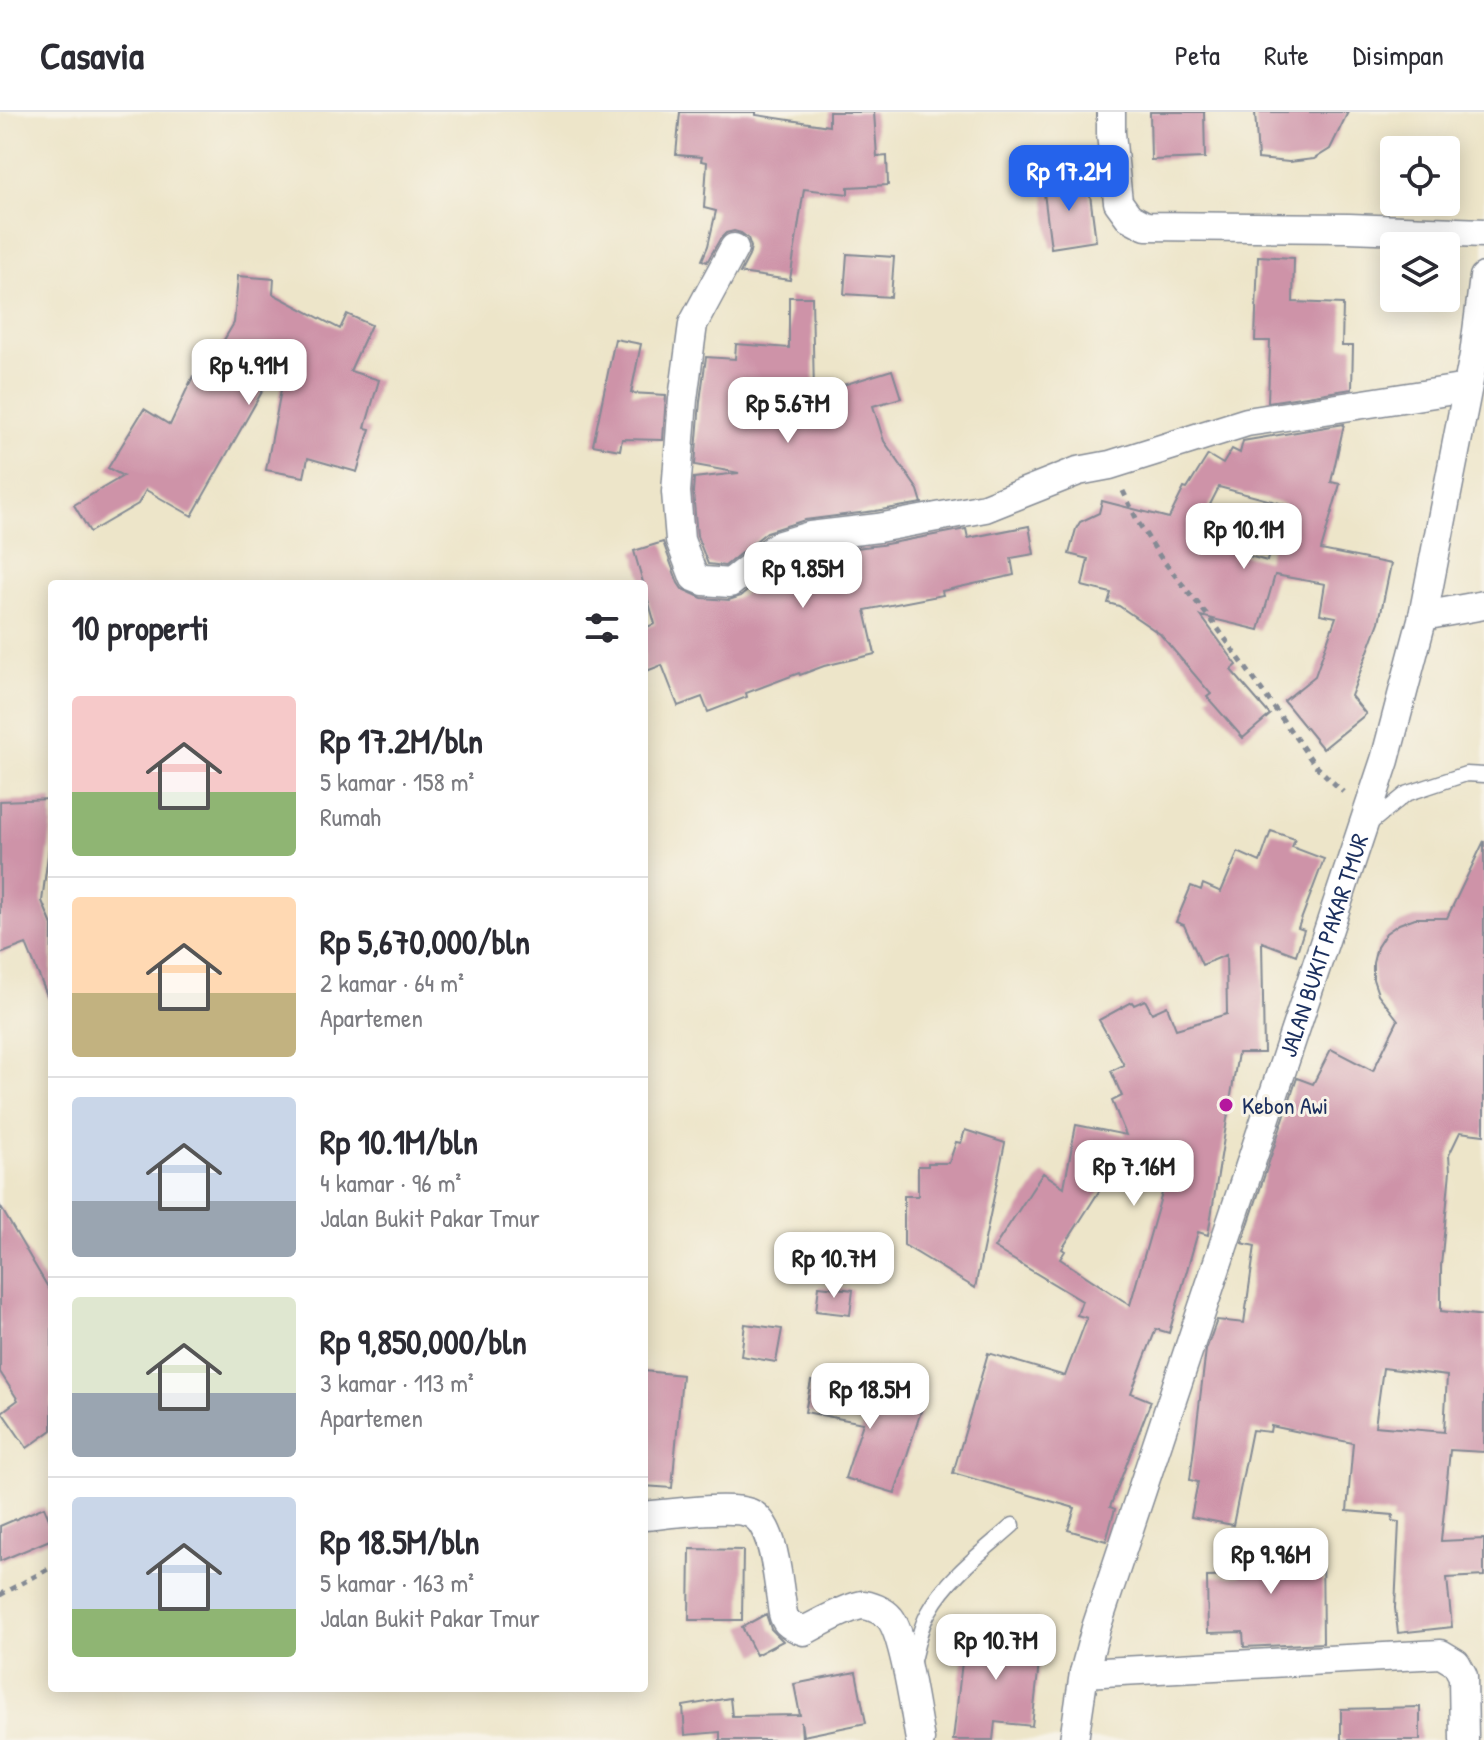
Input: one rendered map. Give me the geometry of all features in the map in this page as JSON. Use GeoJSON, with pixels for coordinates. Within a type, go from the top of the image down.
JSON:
{"type":"FeatureCollection","features":[{"type":"Feature","properties":{"kind":"street"},"geometry":{"type":"LineString","coordinates":[[1111,112],[1118,202],[1129,217],[1146,226],[1484,233]]}},
{"type":"Feature","properties":{"kind":"street"},"geometry":{"type":"LineString","coordinates":[[734,248],[693,324],[683,399],[676,492],[680,540],[694,577],[704,581],[730,583],[777,546],[810,536],[878,528],[985,508],[1078,471],[1110,465],[1247,422],[1467,388]]}},
{"type":"Feature","properties":{"kind":"street","name":"JALAN BUKIT PAKAR TMUR"},"geometry":{"type":"LineString","coordinates":[[1074,1740],[1084,1673],[1101,1613],[1385,760],[1423,616],[1467,388],[1479,355],[1484,277]]}},
{"type":"Feature","properties":{"kind":"street"},"geometry":{"type":"LineString","coordinates":[[1423,616],[1484,605]]}},
{"type":"Feature","properties":{"kind":"street"},"geometry":{"type":"LineString","coordinates":[[648,1516],[720,1510],[748,1512],[759,1518],[765,1526],[775,1560],[783,1612],[786,1621],[795,1628],[804,1631],[860,1605],[885,1613],[892,1619],[901,1642],[920,1740]]}},
{"type":"Feature","properties":{"kind":"street"},"geometry":{"type":"LineString","coordinates":[[1084,1673],[1441,1654],[1456,1663],[1463,1676],[1464,1740]]}},
{"type":"Feature","properties":{"kind":"lane"},"geometry":{"type":"LineString","coordinates":[[1364,823],[1406,794],[1466,774],[1484,775]]}},
{"type":"Feature","properties":{"kind":"lane"},"geometry":{"type":"LineString","coordinates":[[908,1680],[928,1611],[947,1585],[1013,1525]]}},
{"type":"Feature","properties":{"kind":"path"},"geometry":{"type":"LineString","coordinates":[[1110,465],[1138,522],[1161,558],[1216,626],[1315,765],[1364,823]]}},
{"type":"Feature","properties":{"kind":"path"},"geometry":{"type":"LineString","coordinates":[[0,1595],[48,1569]]}},
{"type":"Feature","properties":{"kind":"building"},"geometry":{"type":"Polygon","coordinates":[[[680,112],[756,112],[756,115],[829,126],[829,112],[874,112],[877,157],[887,156],[888,185],[848,187],[848,194],[804,189],[790,280],[740,273],[751,247],[748,238],[734,231],[720,239],[707,262],[702,260],[716,211],[704,208],[707,162],[701,161],[702,157],[676,155],[680,112]]]}},
{"type":"Feature","properties":{"kind":"building"},"geometry":{"type":"Polygon","coordinates":[[[1150,112],[1204,112],[1205,158],[1151,160],[1150,112]]]}},
{"type":"Feature","properties":{"kind":"building"},"geometry":{"type":"Polygon","coordinates":[[[1255,112],[1348,112],[1330,149],[1314,159],[1289,162],[1258,159],[1255,112]]]}},
{"type":"Feature","properties":{"kind":"building"},"geometry":{"type":"Polygon","coordinates":[[[1088,179],[1096,241],[1051,248],[1043,185],[1088,179]]]}},
{"type":"Feature","properties":{"kind":"building"},"geometry":{"type":"Polygon","coordinates":[[[847,254],[894,257],[891,297],[844,294],[847,254]]]}},
{"type":"Feature","properties":{"kind":"building"},"geometry":{"type":"Polygon","coordinates":[[[1258,256],[1294,258],[1293,302],[1343,304],[1342,346],[1353,346],[1352,389],[1268,402],[1270,341],[1255,341],[1258,256]]]}},
{"type":"Feature","properties":{"kind":"building"},"geometry":{"type":"Polygon","coordinates":[[[238,276],[274,279],[273,294],[340,329],[347,314],[371,325],[350,371],[379,380],[365,428],[370,429],[357,472],[308,458],[304,477],[266,470],[290,342],[192,516],[146,490],[138,504],[90,532],[74,505],[123,476],[108,468],[144,409],[170,425],[193,376],[201,379],[234,323],[238,276]]]}},
{"type":"Feature","properties":{"kind":"building"},"geometry":{"type":"Polygon","coordinates":[[[789,297],[812,297],[814,394],[892,370],[901,398],[873,406],[884,441],[918,490],[922,503],[805,520],[767,532],[725,566],[708,564],[697,536],[694,478],[739,473],[695,465],[706,357],[735,359],[736,344],[789,348],[789,297]]]}},
{"type":"Feature","properties":{"kind":"building"},"geometry":{"type":"Polygon","coordinates":[[[615,339],[641,344],[631,393],[666,395],[663,440],[622,439],[620,450],[593,445],[615,339]]]}},
{"type":"Feature","properties":{"kind":"building"},"geometry":{"type":"Polygon","coordinates":[[[1344,424],[1331,482],[1340,484],[1321,550],[1391,564],[1379,622],[1351,696],[1366,714],[1323,749],[1284,701],[1315,676],[1336,617],[1320,614],[1325,584],[1275,575],[1259,630],[1201,616],[1237,665],[1231,670],[1270,715],[1243,738],[1207,697],[1211,694],[1160,634],[1119,606],[1108,603],[1111,593],[1082,586],[1088,559],[1069,554],[1080,522],[1099,513],[1102,501],[1169,518],[1184,488],[1187,489],[1208,455],[1223,464],[1232,449],[1240,453],[1243,441],[1344,424]],[[1219,487],[1192,540],[1267,561],[1283,504],[1219,487]]]}},
{"type":"Feature","properties":{"kind":"building"},"geometry":{"type":"Polygon","coordinates":[[[1029,526],[1034,554],[1011,558],[1014,575],[942,591],[943,595],[865,610],[875,654],[799,673],[746,693],[747,697],[708,712],[702,697],[678,706],[662,665],[648,670],[648,627],[655,624],[648,600],[648,580],[642,580],[634,551],[663,542],[682,589],[702,598],[729,600],[741,596],[785,561],[813,553],[881,545],[966,529],[968,538],[1029,526]]]}},
{"type":"Feature","properties":{"kind":"building"},"geometry":{"type":"Polygon","coordinates":[[[48,799],[48,855],[42,901],[48,915],[48,998],[26,944],[0,954],[0,801],[48,799]]]}},
{"type":"Feature","properties":{"kind":"building"},"geometry":{"type":"Polygon","coordinates":[[[1271,831],[1295,839],[1292,847],[1324,859],[1298,928],[1304,930],[1296,955],[1262,942],[1264,1053],[1238,1053],[1208,1235],[1198,1232],[1169,1333],[1156,1329],[1131,1393],[1151,1401],[1110,1507],[1115,1509],[1106,1541],[1068,1530],[1075,1508],[953,1473],[988,1353],[1065,1376],[1087,1318],[1077,1315],[1082,1301],[994,1248],[1043,1173],[1064,1187],[1076,1125],[1126,1135],[1112,1101],[1122,1096],[1111,1071],[1124,1065],[1099,1020],[1132,1002],[1134,1005],[1145,1000],[1152,1013],[1167,1006],[1176,1029],[1227,1014],[1226,955],[1202,965],[1184,925],[1176,922],[1191,886],[1201,890],[1203,884],[1221,892],[1238,852],[1260,862],[1271,831]],[[1114,1168],[1062,1249],[1065,1251],[1060,1259],[1130,1305],[1165,1183],[1114,1168]]]}},
{"type":"Feature","properties":{"kind":"building"},"geometry":{"type":"Polygon","coordinates":[[[1484,841],[1484,1135],[1460,1132],[1449,1155],[1441,1311],[1484,1316],[1484,1452],[1450,1450],[1441,1541],[1484,1539],[1484,1576],[1447,1578],[1452,1627],[1398,1633],[1395,1608],[1399,1522],[1392,1521],[1393,1515],[1347,1511],[1353,1443],[1271,1426],[1270,1432],[1252,1430],[1233,1525],[1191,1517],[1198,1482],[1190,1480],[1206,1350],[1217,1320],[1244,1323],[1255,1246],[1242,1243],[1297,1078],[1313,1084],[1331,1049],[1373,1071],[1398,1020],[1378,994],[1373,979],[1377,947],[1386,933],[1399,924],[1415,918],[1447,918],[1484,841]],[[1383,1368],[1375,1426],[1444,1432],[1447,1376],[1383,1368]]]}},
{"type":"Feature","properties":{"kind":"building"},"geometry":{"type":"Polygon","coordinates":[[[965,1130],[1005,1143],[975,1288],[904,1245],[904,1196],[918,1196],[918,1166],[949,1163],[956,1142],[961,1143],[965,1130]]]}},
{"type":"Feature","properties":{"kind":"building"},"geometry":{"type":"Polygon","coordinates":[[[0,1206],[48,1287],[48,1433],[27,1448],[2,1412],[18,1400],[0,1372],[0,1206]]]}},
{"type":"Feature","properties":{"kind":"building"},"geometry":{"type":"Polygon","coordinates":[[[819,1286],[853,1290],[850,1315],[816,1311],[819,1286]]]}},
{"type":"Feature","properties":{"kind":"building"},"geometry":{"type":"Polygon","coordinates":[[[745,1324],[782,1329],[776,1362],[741,1356],[745,1324]]]}},
{"type":"Feature","properties":{"kind":"building"},"geometry":{"type":"Polygon","coordinates":[[[648,1371],[682,1375],[672,1488],[648,1486],[648,1371]]]}},
{"type":"Feature","properties":{"kind":"building"},"geometry":{"type":"Polygon","coordinates":[[[811,1381],[869,1391],[922,1408],[895,1493],[845,1478],[863,1423],[805,1412],[811,1381]]]}},
{"type":"Feature","properties":{"kind":"building"},"geometry":{"type":"Polygon","coordinates":[[[44,1507],[48,1516],[48,1541],[0,1561],[0,1526],[44,1507]]]}},
{"type":"Feature","properties":{"kind":"building"},"geometry":{"type":"Polygon","coordinates":[[[1322,1544],[1323,1643],[1244,1647],[1243,1632],[1208,1633],[1207,1577],[1240,1576],[1239,1545],[1322,1544]]]}},
{"type":"Feature","properties":{"kind":"building"},"geometry":{"type":"Polygon","coordinates":[[[690,1549],[743,1550],[742,1620],[689,1620],[690,1549]]]}},
{"type":"Feature","properties":{"kind":"building"},"geometry":{"type":"Polygon","coordinates":[[[766,1614],[771,1629],[783,1641],[756,1655],[742,1627],[766,1614]]]}},
{"type":"Feature","properties":{"kind":"building"},"geometry":{"type":"Polygon","coordinates":[[[966,1627],[1042,1636],[1032,1726],[995,1722],[993,1740],[953,1740],[966,1627]]]}},
{"type":"Feature","properties":{"kind":"building"},"geometry":{"type":"Polygon","coordinates":[[[856,1672],[866,1723],[803,1736],[801,1722],[802,1740],[720,1740],[720,1732],[685,1735],[683,1706],[730,1698],[732,1716],[800,1715],[794,1684],[856,1672]]]}},
{"type":"Feature","properties":{"kind":"building"},"geometry":{"type":"Polygon","coordinates":[[[1420,1707],[1420,1740],[1341,1740],[1341,1709],[1420,1707]]]}},
{"type":"Feature","properties":{"kind":"place","name":"Kebon Awi"},"geometry":{"type":"Point","coordinates":[1226,1105]}}]}
